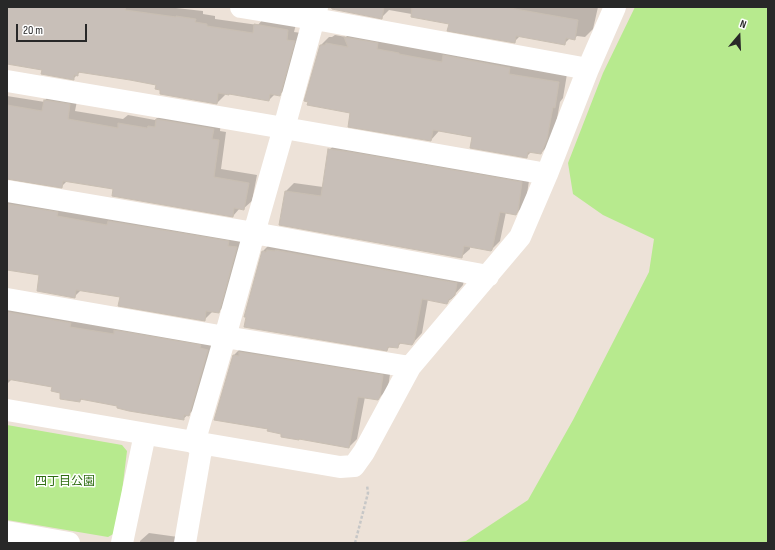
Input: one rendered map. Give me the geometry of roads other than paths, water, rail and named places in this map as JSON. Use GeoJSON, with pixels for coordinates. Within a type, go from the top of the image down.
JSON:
{"type":"FeatureCollection","features":[{"type":"Feature","properties":{"kind":"street"},"geometry":{"type":"LineString","coordinates":[[240,7],[315,13],[588,69]]}},
{"type":"Feature","properties":{"kind":"street"},"geometry":{"type":"LineString","coordinates":[[7,410],[198,444],[340,467],[354,466],[364,452],[410,367],[520,237],[547,174],[588,69],[615,7]]}},
{"type":"Feature","properties":{"kind":"street"},"geometry":{"type":"LineString","coordinates":[[185,543],[198,444],[225,337],[315,13]]}},
{"type":"Feature","properties":{"kind":"street"},"geometry":{"type":"LineString","coordinates":[[7,81],[547,174]]}},
{"type":"Feature","properties":{"kind":"street"},"geometry":{"type":"LineString","coordinates":[[7,191],[254,233],[488,276]]}},
{"type":"Feature","properties":{"kind":"street"},"geometry":{"type":"LineString","coordinates":[[7,299],[410,367]]}},
{"type":"Feature","properties":{"kind":"street"},"geometry":{"type":"LineString","coordinates":[[122,543],[145,434]]}},
{"type":"Feature","properties":{"kind":"street"},"geometry":{"type":"LineString","coordinates":[[7,532],[69,543]]}},
{"type":"Feature","properties":{"kind":"park label","name":"四丁目公園"},"geometry":{"type":"Point","coordinates":[65,482]}}]}
